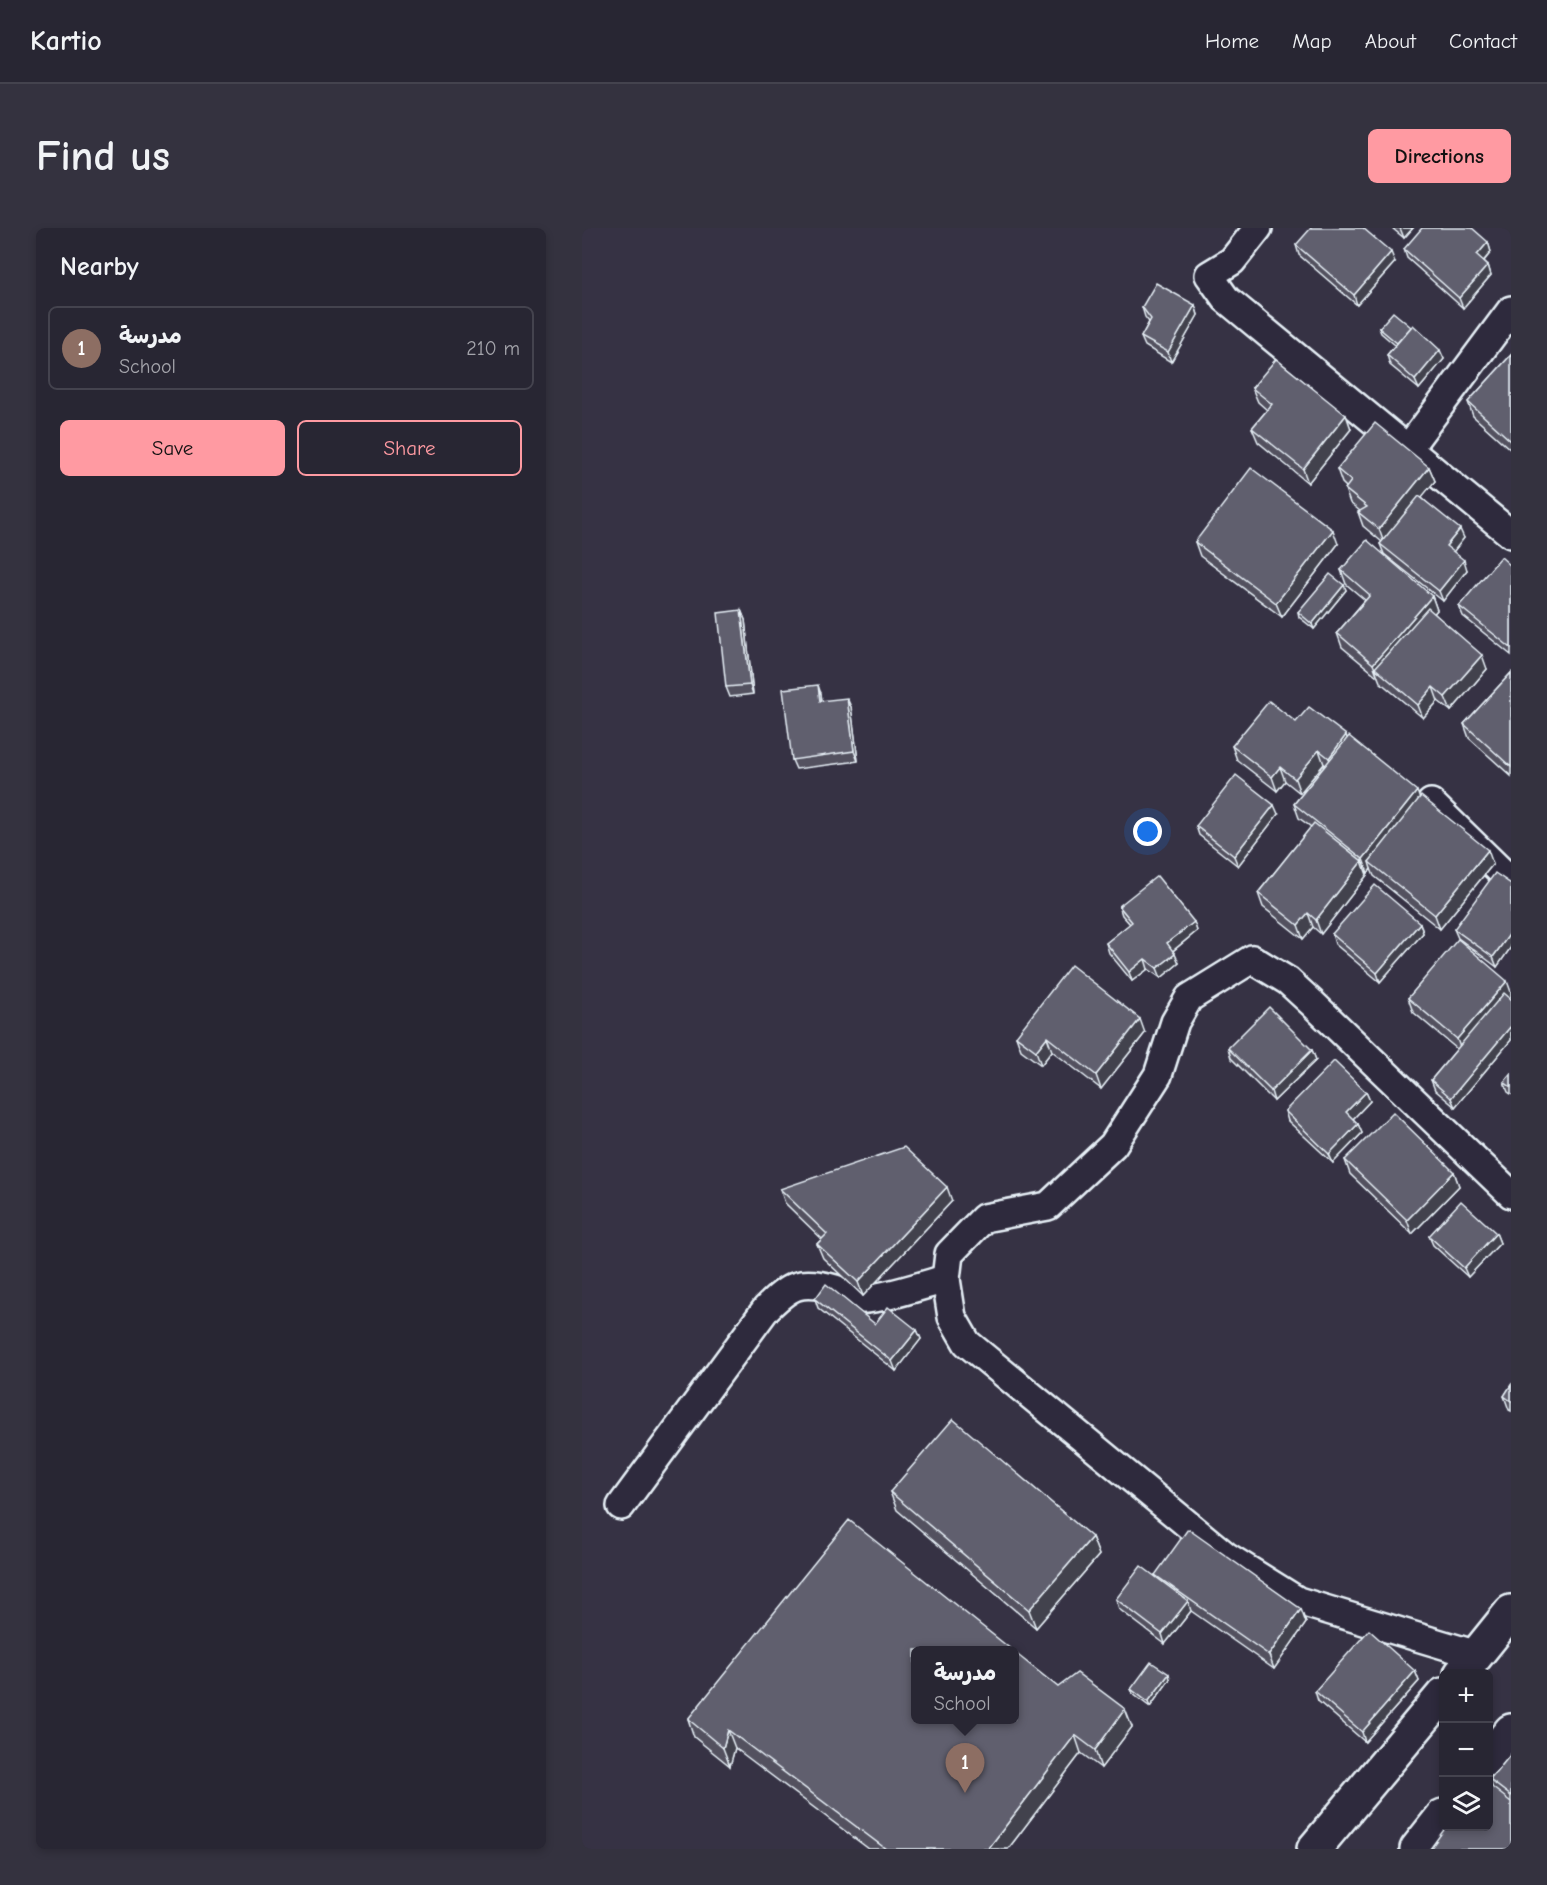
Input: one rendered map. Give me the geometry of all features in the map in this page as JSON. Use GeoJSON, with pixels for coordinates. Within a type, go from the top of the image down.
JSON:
{"type":"FeatureCollection","features":[{"type":"Feature","properties":{"kind":"street"},"geometry":{"type":"LineString","coordinates":[[1258,228],[1232,261],[1209,275],[1226,299],[1511,534]]}},
{"type":"Feature","properties":{"kind":"street"},"geometry":{"type":"LineString","coordinates":[[1407,450],[1511,310]]}},
{"type":"Feature","properties":{"kind":"street"},"geometry":{"type":"LineString","coordinates":[[1431,803],[1511,881]]}},
{"type":"Feature","properties":{"kind":"street"},"geometry":{"type":"LineString","coordinates":[[1511,1194],[1288,981],[1252,959],[1189,998],[1175,1022],[1158,1075],[1113,1145],[1048,1206],[984,1218],[949,1254],[946,1279],[951,1317],[967,1343],[1226,1556],[1298,1600],[1469,1664],[1511,1612]]}},
{"type":"Feature","properties":{"kind":"street"},"geometry":{"type":"LineString","coordinates":[[621,1506],[766,1309],[787,1288],[807,1285],[835,1289],[855,1299],[872,1298],[946,1279]]}},
{"type":"Feature","properties":{"kind":"street"},"geometry":{"type":"LineString","coordinates":[[1314,1849],[1439,1700]]}},
{"type":"Feature","properties":{"kind":"street"},"geometry":{"type":"LineString","coordinates":[[1493,1753],[1511,1731]]}},
{"type":"Feature","properties":{"kind":"street"},"geometry":{"type":"LineString","coordinates":[[1417,1849],[1439,1821]]}},
{"type":"Feature","properties":{"kind":"building"},"geometry":{"type":"Polygon","coordinates":[[[1311,228],[1363,228],[1391,252],[1354,295],[1296,245],[1311,228]]]}},
{"type":"Feature","properties":{"kind":"building"},"geometry":{"type":"Polygon","coordinates":[[[1422,228],[1472,228],[1488,242],[1477,255],[1488,265],[1459,298],[1404,249],[1422,228]]]}},
{"type":"Feature","properties":{"kind":"building"},"geometry":{"type":"Polygon","coordinates":[[[1156,283],[1195,305],[1168,352],[1141,337],[1151,319],[1142,307],[1156,283]]]}},
{"type":"Feature","properties":{"kind":"building"},"geometry":{"type":"Polygon","coordinates":[[[1393,312],[1411,327],[1397,343],[1379,328],[1393,312]]]}},
{"type":"Feature","properties":{"kind":"building"},"geometry":{"type":"Polygon","coordinates":[[[1413,325],[1440,350],[1415,380],[1387,355],[1413,325]]]}},
{"type":"Feature","properties":{"kind":"building"},"geometry":{"type":"Polygon","coordinates":[[[1511,355],[1511,441],[1468,402],[1511,355]]]}},
{"type":"Feature","properties":{"kind":"building"},"geometry":{"type":"Polygon","coordinates":[[[1276,359],[1346,415],[1303,469],[1252,428],[1272,404],[1252,388],[1276,359]]]}},
{"type":"Feature","properties":{"kind":"building"},"geometry":{"type":"Polygon","coordinates":[[[1375,423],[1429,467],[1379,529],[1358,512],[1367,507],[1345,489],[1351,481],[1337,469],[1375,423]]]}},
{"type":"Feature","properties":{"kind":"building"},"geometry":{"type":"Polygon","coordinates":[[[1251,468],[1333,530],[1276,603],[1195,542],[1251,468]]]}},
{"type":"Feature","properties":{"kind":"building"},"geometry":{"type":"Polygon","coordinates":[[[1419,496],[1460,529],[1446,546],[1464,560],[1439,591],[1380,544],[1419,496]]]}},
{"type":"Feature","properties":{"kind":"building"},"geometry":{"type":"Polygon","coordinates":[[[1367,540],[1432,596],[1373,664],[1337,633],[1370,595],[1341,570],[1367,540]]]}},
{"type":"Feature","properties":{"kind":"building"},"geometry":{"type":"Polygon","coordinates":[[[1501,557],[1511,566],[1511,648],[1459,606],[1501,557]]]}},
{"type":"Feature","properties":{"kind":"building"},"geometry":{"type":"Polygon","coordinates":[[[1330,574],[1344,585],[1312,624],[1298,612],[1330,574]]]}},
{"type":"Feature","properties":{"kind":"building"},"geometry":{"type":"Polygon","coordinates":[[[1428,608],[1482,655],[1445,697],[1433,687],[1418,705],[1375,668],[1428,608]]]}},
{"type":"Feature","properties":{"kind":"building"},"geometry":{"type":"Polygon","coordinates":[[[741,610],[750,685],[726,687],[718,613],[741,610]]]}},
{"type":"Feature","properties":{"kind":"building"},"geometry":{"type":"Polygon","coordinates":[[[1511,673],[1511,767],[1464,724],[1511,673]]]}},
{"type":"Feature","properties":{"kind":"building"},"geometry":{"type":"Polygon","coordinates":[[[818,685],[820,701],[847,698],[854,751],[792,760],[783,689],[818,685]]]}},
{"type":"Feature","properties":{"kind":"building"},"geometry":{"type":"Polygon","coordinates":[[[1269,701],[1296,722],[1309,707],[1346,735],[1329,758],[1319,750],[1295,779],[1280,767],[1272,777],[1232,746],[1269,701]]]}},
{"type":"Feature","properties":{"kind":"building"},"geometry":{"type":"Polygon","coordinates":[[[1349,736],[1417,791],[1363,859],[1294,804],[1349,736]]]}},
{"type":"Feature","properties":{"kind":"building"},"geometry":{"type":"Polygon","coordinates":[[[1236,775],[1274,805],[1234,856],[1196,826],[1236,775]]]}},
{"type":"Feature","properties":{"kind":"building"},"geometry":{"type":"Polygon","coordinates":[[[1421,796],[1488,850],[1435,915],[1369,862],[1421,796]]]}},
{"type":"Feature","properties":{"kind":"building"},"geometry":{"type":"Polygon","coordinates":[[[1314,823],[1362,861],[1316,920],[1308,913],[1298,925],[1258,893],[1314,823]]]}},
{"type":"Feature","properties":{"kind":"building"},"geometry":{"type":"Polygon","coordinates":[[[1495,873],[1511,884],[1511,932],[1493,957],[1454,929],[1495,873]]]}},
{"type":"Feature","properties":{"kind":"building"},"geometry":{"type":"Polygon","coordinates":[[[1157,876],[1194,922],[1167,943],[1175,954],[1157,968],[1145,959],[1129,972],[1106,943],[1132,922],[1119,906],[1157,876]]]}},
{"type":"Feature","properties":{"kind":"building"},"geometry":{"type":"Polygon","coordinates":[[[1375,885],[1420,923],[1377,973],[1332,934],[1375,885]]]}},
{"type":"Feature","properties":{"kind":"building"},"geometry":{"type":"Polygon","coordinates":[[[1458,939],[1507,981],[1457,1039],[1408,998],[1458,939]]]}},
{"type":"Feature","properties":{"kind":"building"},"geometry":{"type":"Polygon","coordinates":[[[1071,965],[1140,1019],[1096,1075],[1047,1037],[1036,1051],[1016,1036],[1071,965]]]}},
{"type":"Feature","properties":{"kind":"building"},"geometry":{"type":"Polygon","coordinates":[[[1504,993],[1511,999],[1511,1026],[1451,1098],[1431,1080],[1504,993]]]}},
{"type":"Feature","properties":{"kind":"building"},"geometry":{"type":"Polygon","coordinates":[[[1269,1007],[1312,1050],[1271,1091],[1228,1048],[1269,1007]]]}},
{"type":"Feature","properties":{"kind":"building"},"geometry":{"type":"Polygon","coordinates":[[[1334,1061],[1366,1092],[1346,1112],[1358,1124],[1329,1154],[1285,1111],[1334,1061]]]}},
{"type":"Feature","properties":{"kind":"building"},"geometry":{"type":"Polygon","coordinates":[[[1511,1074],[1511,1087],[1504,1082],[1511,1074]]]}},
{"type":"Feature","properties":{"kind":"building"},"geometry":{"type":"Polygon","coordinates":[[[1393,1112],[1454,1172],[1407,1220],[1345,1160],[1393,1112]]]}},
{"type":"Feature","properties":{"kind":"building"},"geometry":{"type":"Polygon","coordinates":[[[904,1147],[947,1187],[858,1282],[817,1244],[827,1234],[780,1189],[904,1147]]]}},
{"type":"Feature","properties":{"kind":"building"},"geometry":{"type":"Polygon","coordinates":[[[1461,1201],[1496,1233],[1464,1268],[1429,1236],[1461,1201]]]}},
{"type":"Feature","properties":{"kind":"building"},"geometry":{"type":"Polygon","coordinates":[[[826,1284],[875,1324],[888,1307],[917,1330],[892,1361],[815,1299],[826,1284]]]}},
{"type":"Feature","properties":{"kind":"building"},"geometry":{"type":"Polygon","coordinates":[[[1511,1385],[1511,1401],[1504,1396],[1511,1385]]]}},
{"type":"Feature","properties":{"kind":"building"},"geometry":{"type":"Polygon","coordinates":[[[953,1419],[1092,1537],[1029,1610],[890,1492],[953,1419]]]}},
{"type":"Feature","properties":{"kind":"building"},"geometry":{"type":"Polygon","coordinates":[[[849,1520],[1007,1646],[911,1646],[911,1724],[1019,1724],[1019,1656],[1058,1687],[1077,1673],[1125,1709],[1095,1750],[1075,1735],[988,1849],[886,1849],[728,1730],[723,1748],[688,1719],[849,1520]]]}},
{"type":"Feature","properties":{"kind":"building"},"geometry":{"type":"Polygon","coordinates":[[[1188,1529],[1301,1609],[1269,1655],[1155,1575],[1188,1529]]]}},
{"type":"Feature","properties":{"kind":"building"},"geometry":{"type":"Polygon","coordinates":[[[1141,1566],[1188,1601],[1162,1634],[1116,1599],[1141,1566]]]}},
{"type":"Feature","properties":{"kind":"building"},"geometry":{"type":"Polygon","coordinates":[[[1369,1630],[1415,1671],[1362,1732],[1315,1691],[1369,1630]]]}},
{"type":"Feature","properties":{"kind":"building"},"geometry":{"type":"Polygon","coordinates":[[[1151,1662],[1169,1674],[1148,1702],[1131,1689],[1151,1662]]]}},
{"type":"Feature","properties":{"kind":"building"},"geometry":{"type":"Polygon","coordinates":[[[1511,1754],[1511,1796],[1493,1782],[1493,1776],[1511,1754]]]}},
{"type":"Feature","properties":{"kind":"building"},"geometry":{"type":"Polygon","coordinates":[[[1493,1788],[1511,1802],[1511,1849],[1430,1849],[1443,1831],[1493,1831],[1493,1788]]]}},
{"type":"Feature","properties":{"kind":"place","name":"مدرسة"},"geometry":{"type":"Point","coordinates":[965,1793]}}]}
